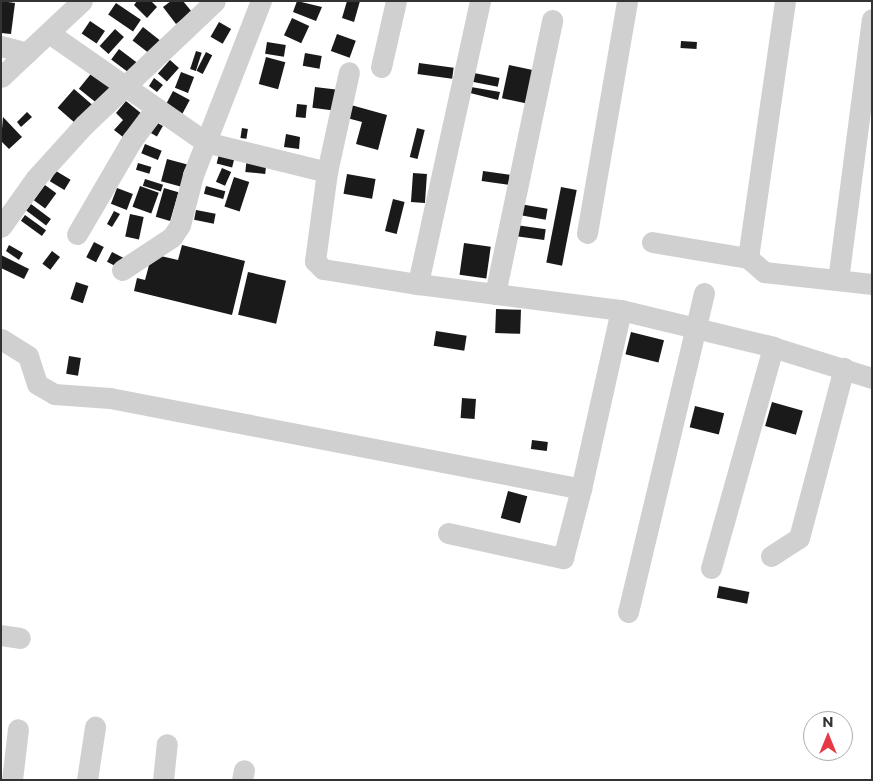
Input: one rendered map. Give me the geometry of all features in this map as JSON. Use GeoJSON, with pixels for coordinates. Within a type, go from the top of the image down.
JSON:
{"type":"FeatureCollection","features":[{"type":"Feature","properties":{"kind":"street"},"geometry":{"type":"LineString","coordinates":[[1,77],[82,1]]}},
{"type":"Feature","properties":{"kind":"street"},"geometry":{"type":"LineString","coordinates":[[1,227],[36,178],[124,86],[215,1]]}},
{"type":"Feature","properties":{"kind":"street"},"geometry":{"type":"LineString","coordinates":[[122,270],[172,237],[180,225],[205,142],[261,1]]}},
{"type":"Feature","properties":{"kind":"street"},"geometry":{"type":"LineString","coordinates":[[382,67],[396,1]]}},
{"type":"Feature","properties":{"kind":"street"},"geometry":{"type":"LineString","coordinates":[[418,284],[480,1]]}},
{"type":"Feature","properties":{"kind":"street"},"geometry":{"type":"LineString","coordinates":[[587,233],[627,1]]}},
{"type":"Feature","properties":{"kind":"street"},"geometry":{"type":"LineString","coordinates":[[748,258],[785,1]]}},
{"type":"Feature","properties":{"kind":"street"},"geometry":{"type":"LineString","coordinates":[[838,280],[872,19]]}},
{"type":"Feature","properties":{"kind":"street"},"geometry":{"type":"LineString","coordinates":[[495,294],[552,20]]}},
{"type":"Feature","properties":{"kind":"street"},"geometry":{"type":"LineString","coordinates":[[49,33],[205,142],[327,172]]}},
{"type":"Feature","properties":{"kind":"street"},"geometry":{"type":"LineString","coordinates":[[1,46],[27,53]]}},
{"type":"Feature","properties":{"kind":"street"},"geometry":{"type":"LineString","coordinates":[[349,72],[327,172],[315,261],[323,269],[418,284],[621,310],[773,347],[872,378]]}},
{"type":"Feature","properties":{"kind":"street"},"geometry":{"type":"LineString","coordinates":[[76,234],[132,140],[156,108]]}},
{"type":"Feature","properties":{"kind":"street"},"geometry":{"type":"LineString","coordinates":[[652,242],[748,258],[764,272],[872,284]]}},
{"type":"Feature","properties":{"kind":"street"},"geometry":{"type":"LineString","coordinates":[[628,612],[704,293]]}},
{"type":"Feature","properties":{"kind":"street"},"geometry":{"type":"LineString","coordinates":[[448,533],[563,558],[621,310]]}},
{"type":"Feature","properties":{"kind":"street"},"geometry":{"type":"LineString","coordinates":[[1,338],[28,356],[37,384],[54,394],[110,398],[580,489]]}},
{"type":"Feature","properties":{"kind":"street"},"geometry":{"type":"LineString","coordinates":[[711,568],[773,347]]}},
{"type":"Feature","properties":{"kind":"street"},"geometry":{"type":"LineString","coordinates":[[771,556],[798,538],[844,368]]}},
{"type":"Feature","properties":{"kind":"street"},"geometry":{"type":"LineString","coordinates":[[87,780],[95,727]]}},
{"type":"Feature","properties":{"kind":"street"},"geometry":{"type":"LineString","coordinates":[[12,780],[18,729]]}},
{"type":"Feature","properties":{"kind":"street"},"geometry":{"type":"LineString","coordinates":[[163,780],[167,744]]}},
{"type":"Feature","properties":{"kind":"building"},"geometry":{"type":"Polygon","coordinates":[[[1,1],[15,3],[11,34],[1,33],[1,1]]]}},
{"type":"Feature","properties":{"kind":"building"},"geometry":{"type":"Polygon","coordinates":[[[137,1],[151,1],[157,7],[147,18],[134,5],[137,1]]]}},
{"type":"Feature","properties":{"kind":"building"},"geometry":{"type":"Polygon","coordinates":[[[171,1],[183,1],[192,12],[176,24],[163,7],[171,1]]]}},
{"type":"Feature","properties":{"kind":"building"},"geometry":{"type":"Polygon","coordinates":[[[297,1],[322,7],[316,21],[293,12],[297,1]]]}},
{"type":"Feature","properties":{"kind":"building"},"geometry":{"type":"Polygon","coordinates":[[[347,1],[360,1],[354,22],[342,18],[347,1]]]}},
{"type":"Feature","properties":{"kind":"building"},"geometry":{"type":"Polygon","coordinates":[[[116,3],[141,20],[133,31],[108,15],[116,3]]]}},
{"type":"Feature","properties":{"kind":"building"},"geometry":{"type":"Polygon","coordinates":[[[292,18],[309,26],[301,43],[284,35],[292,18]]]}},
{"type":"Feature","properties":{"kind":"building"},"geometry":{"type":"Polygon","coordinates":[[[90,21],[105,31],[97,44],[82,33],[90,21]]]}},
{"type":"Feature","properties":{"kind":"building"},"geometry":{"type":"Polygon","coordinates":[[[219,22],[231,29],[223,44],[210,37],[219,22]]]}},
{"type":"Feature","properties":{"kind":"building"},"geometry":{"type":"Polygon","coordinates":[[[143,27],[161,41],[151,55],[133,40],[143,27]]]}},
{"type":"Feature","properties":{"kind":"building"},"geometry":{"type":"Polygon","coordinates":[[[115,29],[124,37],[109,54],[100,46],[115,29]]]}},
{"type":"Feature","properties":{"kind":"building"},"geometry":{"type":"Polygon","coordinates":[[[337,34],[356,41],[350,58],[331,51],[337,34]]]}},
{"type":"Feature","properties":{"kind":"building"},"geometry":{"type":"Polygon","coordinates":[[[681,41],[697,42],[696,49],[681,48],[681,41]]]}},
{"type":"Feature","properties":{"kind":"building"},"geometry":{"type":"Polygon","coordinates":[[[267,42],[286,45],[284,57],[265,54],[267,42]]]}},
{"type":"Feature","properties":{"kind":"building"},"geometry":{"type":"Polygon","coordinates":[[[119,49],[140,65],[132,75],[111,59],[119,49]]]}},
{"type":"Feature","properties":{"kind":"building"},"geometry":{"type":"Polygon","coordinates":[[[196,51],[202,53],[196,71],[190,69],[196,51]]]}},
{"type":"Feature","properties":{"kind":"building"},"geometry":{"type":"Polygon","coordinates":[[[206,52],[212,55],[203,74],[196,71],[206,52]]]}},
{"type":"Feature","properties":{"kind":"building"},"geometry":{"type":"Polygon","coordinates":[[[305,53],[322,56],[319,69],[303,66],[305,53]]]}},
{"type":"Feature","properties":{"kind":"building"},"geometry":{"type":"Polygon","coordinates":[[[266,57],[285,62],[278,89],[259,84],[266,57]]]}},
{"type":"Feature","properties":{"kind":"building"},"geometry":{"type":"Polygon","coordinates":[[[170,60],[179,68],[167,81],[158,73],[170,60]]]}},
{"type":"Feature","properties":{"kind":"building"},"geometry":{"type":"Polygon","coordinates":[[[419,63],[454,68],[452,79],[417,74],[419,63]]]}},
{"type":"Feature","properties":{"kind":"building"},"geometry":{"type":"Polygon","coordinates":[[[509,65],[537,71],[530,104],[502,98],[509,65]]]}},
{"type":"Feature","properties":{"kind":"building"},"geometry":{"type":"Polygon","coordinates":[[[94,70],[116,88],[101,106],[79,89],[94,70]]]}},
{"type":"Feature","properties":{"kind":"building"},"geometry":{"type":"Polygon","coordinates":[[[181,72],[194,77],[188,93],[175,88],[181,72]]]}},
{"type":"Feature","properties":{"kind":"building"},"geometry":{"type":"Polygon","coordinates":[[[474,73],[500,78],[498,87],[472,82],[474,73]]]}},
{"type":"Feature","properties":{"kind":"building"},"geometry":{"type":"Polygon","coordinates":[[[154,78],[163,85],[157,92],[149,86],[154,78]]]}},
{"type":"Feature","properties":{"kind":"building"},"geometry":{"type":"Polygon","coordinates":[[[315,87],[340,90],[337,111],[312,108],[315,87]]]}},
{"type":"Feature","properties":{"kind":"building"},"geometry":{"type":"Polygon","coordinates":[[[471,87],[500,92],[498,100],[470,93],[471,87]]]}},
{"type":"Feature","properties":{"kind":"building"},"geometry":{"type":"Polygon","coordinates":[[[74,89],[95,107],[79,126],[58,108],[74,89]]]}},
{"type":"Feature","properties":{"kind":"building"},"geometry":{"type":"Polygon","coordinates":[[[173,91],[190,100],[182,114],[165,105],[173,91]]]}},
{"type":"Feature","properties":{"kind":"building"},"geometry":{"type":"Polygon","coordinates":[[[126,101],[142,114],[123,137],[114,130],[123,120],[116,113],[126,101]]]}},
{"type":"Feature","properties":{"kind":"building"},"geometry":{"type":"Polygon","coordinates":[[[297,104],[307,105],[306,118],[296,117],[297,104]]]}},
{"type":"Feature","properties":{"kind":"building"},"geometry":{"type":"Polygon","coordinates":[[[351,105],[387,115],[378,150],[356,144],[362,122],[347,118],[351,105]]]}},
{"type":"Feature","properties":{"kind":"building"},"geometry":{"type":"Polygon","coordinates":[[[27,112],[32,117],[21,127],[17,122],[27,112]]]}},
{"type":"Feature","properties":{"kind":"building"},"geometry":{"type":"Polygon","coordinates":[[[3,117],[22,137],[9,149],[1,141],[3,117]]]}},
{"type":"Feature","properties":{"kind":"building"},"geometry":{"type":"Polygon","coordinates":[[[156,122],[163,126],[157,136],[150,132],[156,122]]]}},
{"type":"Feature","properties":{"kind":"building"},"geometry":{"type":"Polygon","coordinates":[[[242,128],[248,129],[246,139],[240,138],[242,128]]]}},
{"type":"Feature","properties":{"kind":"building"},"geometry":{"type":"Polygon","coordinates":[[[417,128],[425,130],[418,159],[410,157],[417,128]]]}},
{"type":"Feature","properties":{"kind":"building"},"geometry":{"type":"Polygon","coordinates":[[[286,134],[300,137],[299,149],[284,147],[286,134]]]}},
{"type":"Feature","properties":{"kind":"building"},"geometry":{"type":"Polygon","coordinates":[[[145,144],[162,151],[158,160],[141,153],[145,144]]]}},
{"type":"Feature","properties":{"kind":"building"},"geometry":{"type":"Polygon","coordinates":[[[220,150],[236,154],[232,167],[217,164],[220,150]]]}},
{"type":"Feature","properties":{"kind":"building"},"geometry":{"type":"Polygon","coordinates":[[[247,156],[267,158],[265,174],[245,172],[247,156]]]}},
{"type":"Feature","properties":{"kind":"building"},"geometry":{"type":"Polygon","coordinates":[[[167,159],[189,165],[183,187],[161,181],[167,159]]]}},
{"type":"Feature","properties":{"kind":"building"},"geometry":{"type":"Polygon","coordinates":[[[138,163],[151,167],[149,174],[136,170],[138,163]]]}},
{"type":"Feature","properties":{"kind":"building"},"geometry":{"type":"Polygon","coordinates":[[[222,168],[231,172],[225,186],[216,182],[222,168]]]}},
{"type":"Feature","properties":{"kind":"building"},"geometry":{"type":"Polygon","coordinates":[[[56,171],[71,180],[64,190],[50,181],[56,171]]]}},
{"type":"Feature","properties":{"kind":"building"},"geometry":{"type":"Polygon","coordinates":[[[483,171],[510,175],[508,185],[482,181],[483,171]]]}},
{"type":"Feature","properties":{"kind":"building"},"geometry":{"type":"Polygon","coordinates":[[[413,173],[427,174],[425,203],[411,202],[413,173]]]}},
{"type":"Feature","properties":{"kind":"building"},"geometry":{"type":"Polygon","coordinates":[[[347,174],[376,179],[372,199],[344,194],[347,174]]]}},
{"type":"Feature","properties":{"kind":"building"},"geometry":{"type":"Polygon","coordinates":[[[234,177],[249,182],[240,211],[224,206],[234,177]]]}},
{"type":"Feature","properties":{"kind":"building"},"geometry":{"type":"Polygon","coordinates":[[[145,179],[163,185],[161,192],[143,186],[145,179]]]}},
{"type":"Feature","properties":{"kind":"building"},"geometry":{"type":"Polygon","coordinates":[[[45,185],[56,193],[45,209],[34,200],[45,185]]]}},
{"type":"Feature","properties":{"kind":"building"},"geometry":{"type":"Polygon","coordinates":[[[140,186],[159,193],[151,214],[132,207],[140,186]]]}},
{"type":"Feature","properties":{"kind":"building"},"geometry":{"type":"Polygon","coordinates":[[[206,186],[225,191],[223,199],[204,194],[206,186]]]}},
{"type":"Feature","properties":{"kind":"building"},"geometry":{"type":"Polygon","coordinates":[[[561,187],[577,190],[562,266],[546,263],[561,187]]]}},
{"type":"Feature","properties":{"kind":"building"},"geometry":{"type":"Polygon","coordinates":[[[117,188],[133,194],[127,210],[111,204],[117,188]]]}},
{"type":"Feature","properties":{"kind":"building"},"geometry":{"type":"Polygon","coordinates":[[[164,188],[178,192],[170,221],[156,217],[164,188]]]}},
{"type":"Feature","properties":{"kind":"building"},"geometry":{"type":"Polygon","coordinates":[[[393,199],[405,202],[397,234],[385,231],[393,199]]]}},
{"type":"Feature","properties":{"kind":"building"},"geometry":{"type":"Polygon","coordinates":[[[31,204],[51,219],[46,225],[26,210],[31,204]]]}},
{"type":"Feature","properties":{"kind":"building"},"geometry":{"type":"Polygon","coordinates":[[[520,204],[548,209],[546,220],[518,215],[520,204]]]}},
{"type":"Feature","properties":{"kind":"building"},"geometry":{"type":"Polygon","coordinates":[[[196,210],[216,214],[214,224],[194,220],[196,210]]]}},
{"type":"Feature","properties":{"kind":"building"},"geometry":{"type":"Polygon","coordinates":[[[114,211],[120,214],[112,227],[107,224],[114,211]]]}},
{"type":"Feature","properties":{"kind":"building"},"geometry":{"type":"Polygon","coordinates":[[[130,214],[144,217],[139,239],[125,236],[130,214]]]}},
{"type":"Feature","properties":{"kind":"building"},"geometry":{"type":"Polygon","coordinates":[[[25,215],[46,230],[42,236],[21,221],[25,215]]]}},
{"type":"Feature","properties":{"kind":"building"},"geometry":{"type":"Polygon","coordinates":[[[516,225],[546,229],[544,240],[514,236],[516,225]]]}},
{"type":"Feature","properties":{"kind":"building"},"geometry":{"type":"Polygon","coordinates":[[[94,242],[104,247],[96,262],[86,257],[94,242]]]}},
{"type":"Feature","properties":{"kind":"building"},"geometry":{"type":"Polygon","coordinates":[[[464,243],[491,247],[486,278],[460,275],[464,243]]]}},
{"type":"Feature","properties":{"kind":"building"},"geometry":{"type":"Polygon","coordinates":[[[9,245],[23,253],[19,260],[6,251],[9,245]]]}},
{"type":"Feature","properties":{"kind":"building"},"geometry":{"type":"Polygon","coordinates":[[[182,245],[245,261],[232,315],[134,291],[137,278],[145,280],[152,254],[178,260],[182,245]]]}},
{"type":"Feature","properties":{"kind":"building"},"geometry":{"type":"Polygon","coordinates":[[[52,251],[60,257],[50,270],[42,264],[52,251]]]}},
{"type":"Feature","properties":{"kind":"building"},"geometry":{"type":"Polygon","coordinates":[[[112,252],[124,258],[119,268],[107,262],[112,252]]]}},
{"type":"Feature","properties":{"kind":"building"},"geometry":{"type":"Polygon","coordinates":[[[1,255],[29,269],[24,279],[1,268],[1,255]]]}},
{"type":"Feature","properties":{"kind":"building"},"geometry":{"type":"Polygon","coordinates":[[[248,272],[286,281],[276,324],[238,315],[248,272]]]}},
{"type":"Feature","properties":{"kind":"building"},"geometry":{"type":"Polygon","coordinates":[[[76,282],[88,286],[83,303],[70,299],[76,282]]]}},
{"type":"Feature","properties":{"kind":"building"},"geometry":{"type":"Polygon","coordinates":[[[496,309],[521,310],[520,334],[495,333],[496,309]]]}},
{"type":"Feature","properties":{"kind":"building"},"geometry":{"type":"Polygon","coordinates":[[[436,331],[467,336],[464,351],[434,346],[436,331]]]}},
{"type":"Feature","properties":{"kind":"building"},"geometry":{"type":"Polygon","coordinates":[[[631,332],[664,340],[658,363],[625,354],[631,332]]]}},
{"type":"Feature","properties":{"kind":"building"},"geometry":{"type":"Polygon","coordinates":[[[69,356],[81,358],[78,376],[66,374],[69,356]]]}},
{"type":"Feature","properties":{"kind":"building"},"geometry":{"type":"Polygon","coordinates":[[[462,398],[476,399],[475,419],[461,418],[462,398]]]}},
{"type":"Feature","properties":{"kind":"building"},"geometry":{"type":"Polygon","coordinates":[[[772,402],[803,411],[796,435],[765,426],[772,402]]]}},
{"type":"Feature","properties":{"kind":"building"},"geometry":{"type":"Polygon","coordinates":[[[695,406],[724,413],[719,435],[690,427],[695,406]]]}},
{"type":"Feature","properties":{"kind":"building"},"geometry":{"type":"Polygon","coordinates":[[[532,440],[548,442],[547,451],[531,449],[532,440]]]}},
{"type":"Feature","properties":{"kind":"building"},"geometry":{"type":"Polygon","coordinates":[[[508,491],[527,496],[520,523],[501,518],[508,491]]]}},
{"type":"Feature","properties":{"kind":"building"},"geometry":{"type":"Polygon","coordinates":[[[719,586],[749,592],[747,604],[717,598],[719,586]]]}}]}
